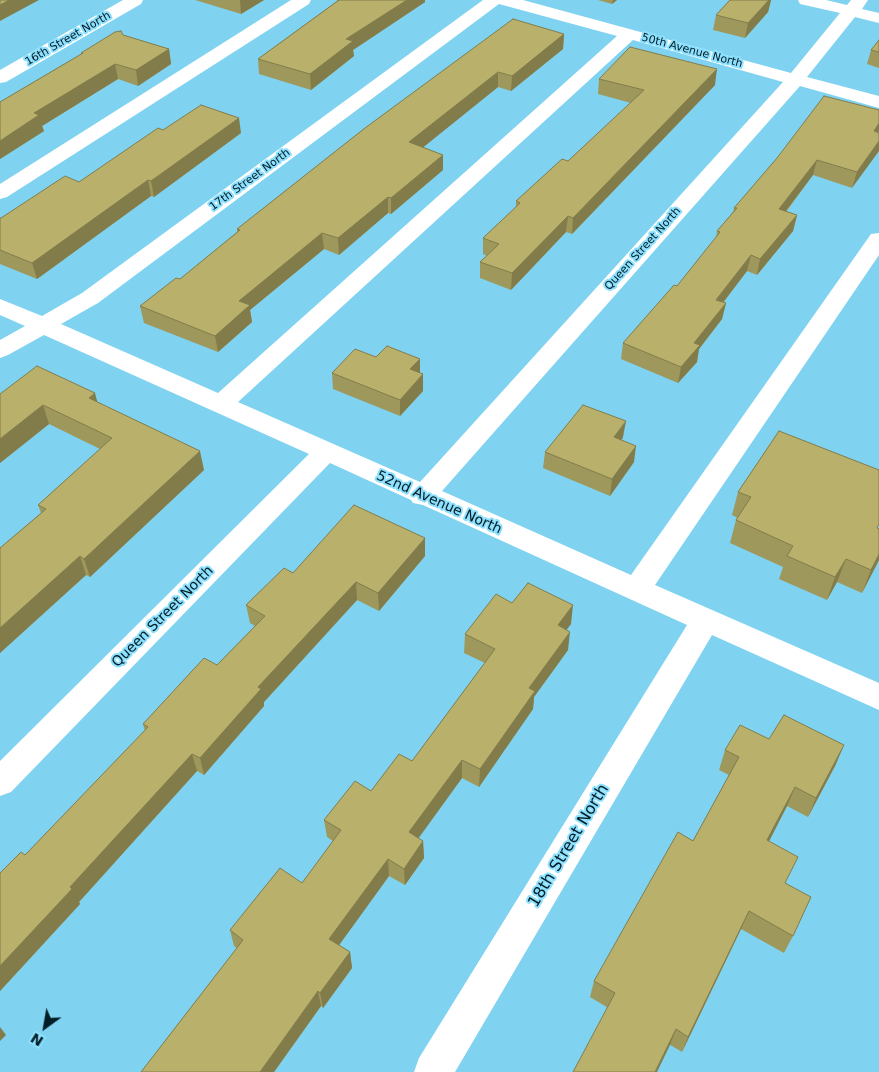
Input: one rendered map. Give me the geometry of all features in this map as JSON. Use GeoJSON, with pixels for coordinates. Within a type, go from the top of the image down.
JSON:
{"type":"FeatureCollection","features":[{"type":"Feature","properties":{"kind":"street","name":"16th Street North"},"geometry":{"type":"LineString","coordinates":[[0,78],[135,0]]}},
{"type":"Feature","properties":{"kind":"street"},"geometry":{"type":"LineString","coordinates":[[0,193],[304,0]]}},
{"type":"Feature","properties":{"kind":"street","name":"17th Street North"},"geometry":{"type":"LineString","coordinates":[[0,350],[90,298],[494,0]]}},
{"type":"Feature","properties":{"kind":"street","name":"50th Avenue North"},"geometry":{"type":"LineString","coordinates":[[504,0],[879,102]]}},
{"type":"Feature","properties":{"kind":"street"},"geometry":{"type":"LineString","coordinates":[[806,0],[856,6],[879,18]]}},
{"type":"Feature","properties":{"kind":"street","name":"Queen Street North"},"geometry":{"type":"LineString","coordinates":[[422,496],[794,80],[856,6]]}},
{"type":"Feature","properties":{"kind":"street"},"geometry":{"type":"LineString","coordinates":[[220,405],[630,34]]}},
{"type":"Feature","properties":{"kind":"street"},"geometry":{"type":"LineString","coordinates":[[636,590],[879,240]]}},
{"type":"Feature","properties":{"kind":"street","name":"52nd Avenue North"},"geometry":{"type":"LineString","coordinates":[[0,306],[422,496],[879,697]]}},
{"type":"Feature","properties":{"kind":"street","name":"Queen Street North"},"geometry":{"type":"LineString","coordinates":[[0,782],[326,452]]}},
{"type":"Feature","properties":{"kind":"street","name":"18th Street North"},"geometry":{"type":"LineString","coordinates":[[433,1072],[705,621]]}},
{"type":"Feature","properties":{"kind":"building"},"geometry":{"type":"Polygon","coordinates":[[[0,0],[9,0],[0,5],[0,0]]]}},
{"type":"Feature","properties":{"kind":"building"},"geometry":{"type":"Polygon","coordinates":[[[339,0],[407,0],[346,39],[353,41],[310,74],[258,59],[339,0]]]}},
{"type":"Feature","properties":{"kind":"building"},"geometry":{"type":"Polygon","coordinates":[[[730,0],[769,0],[748,23],[716,15],[730,0]]]}},
{"type":"Feature","properties":{"kind":"building"},"geometry":{"type":"Polygon","coordinates":[[[513,19],[564,34],[512,76],[498,72],[409,142],[443,155],[338,238],[322,233],[239,301],[250,305],[215,336],[140,306],[176,278],[180,279],[240,230],[237,229],[365,128],[513,19]]]}},
{"type":"Feature","properties":{"kind":"building"},"geometry":{"type":"Polygon","coordinates":[[[121,31],[123,35],[169,49],[136,70],[115,64],[34,113],[39,115],[0,141],[0,102],[115,32],[121,31]]]}},
{"type":"Feature","properties":{"kind":"building"},"geometry":{"type":"Polygon","coordinates":[[[879,40],[879,52],[871,50],[879,40]]]}},
{"type":"Feature","properties":{"kind":"building"},"geometry":{"type":"Polygon","coordinates":[[[630,47],[717,69],[573,218],[568,216],[512,273],[480,262],[499,244],[483,238],[520,203],[516,201],[562,159],[568,161],[644,90],[599,79],[630,47]]]}},
{"type":"Feature","properties":{"kind":"building"},"geometry":{"type":"Polygon","coordinates":[[[824,96],[879,110],[879,123],[874,131],[879,133],[879,141],[857,172],[817,160],[779,209],[797,215],[760,259],[751,255],[716,300],[726,303],[694,343],[700,345],[681,367],[623,343],[674,285],[677,286],[720,232],[717,231],[737,208],[734,208],[777,158],[824,96]]]}},
{"type":"Feature","properties":{"kind":"building"},"geometry":{"type":"Polygon","coordinates":[[[201,105],[239,118],[32,263],[0,250],[0,218],[65,176],[79,182],[158,128],[163,130],[201,105]]]}},
{"type":"Feature","properties":{"kind":"building"},"geometry":{"type":"Polygon","coordinates":[[[387,346],[420,359],[410,369],[423,374],[400,400],[332,373],[355,349],[376,357],[387,346]]]}},
{"type":"Feature","properties":{"kind":"building"},"geometry":{"type":"Polygon","coordinates":[[[37,366],[95,393],[89,398],[200,451],[84,559],[80,556],[0,628],[0,548],[46,509],[38,505],[112,438],[43,405],[0,439],[0,394],[37,366]]]}},
{"type":"Feature","properties":{"kind":"building"},"geometry":{"type":"Polygon","coordinates":[[[583,405],[626,421],[614,437],[636,446],[612,479],[545,452],[583,405]]]}},
{"type":"Feature","properties":{"kind":"building"},"geometry":{"type":"Polygon","coordinates":[[[779,431],[879,470],[879,524],[877,528],[879,529],[879,554],[871,570],[846,559],[835,577],[787,556],[793,546],[736,520],[751,497],[738,492],[779,431]]]}},
{"type":"Feature","properties":{"kind":"building"},"geometry":{"type":"Polygon","coordinates":[[[354,505],[425,538],[378,593],[356,582],[258,687],[261,689],[200,758],[192,754],[70,887],[72,889],[0,966],[0,873],[21,852],[25,855],[148,727],[143,724],[204,658],[217,665],[265,616],[246,605],[284,568],[293,573],[354,505]]]}},
{"type":"Feature","properties":{"kind":"building"},"geometry":{"type":"Polygon","coordinates":[[[528,583],[573,605],[558,625],[570,632],[529,688],[535,691],[480,769],[462,760],[409,832],[423,841],[404,869],[388,859],[329,939],[350,952],[320,993],[318,991],[260,1072],[141,1072],[243,940],[230,930],[280,868],[302,883],[341,830],[324,820],[355,781],[371,791],[399,754],[412,761],[495,649],[465,634],[496,594],[512,603],[528,583]]]}},
{"type":"Feature","properties":{"kind":"building"},"geometry":{"type":"Polygon","coordinates":[[[784,715],[844,745],[816,798],[795,787],[767,840],[798,857],[785,883],[811,897],[793,936],[749,911],[688,1037],[676,1029],[655,1072],[573,1072],[615,993],[594,981],[678,832],[693,841],[739,757],[725,750],[740,725],[769,739],[784,715]]]}}]}
